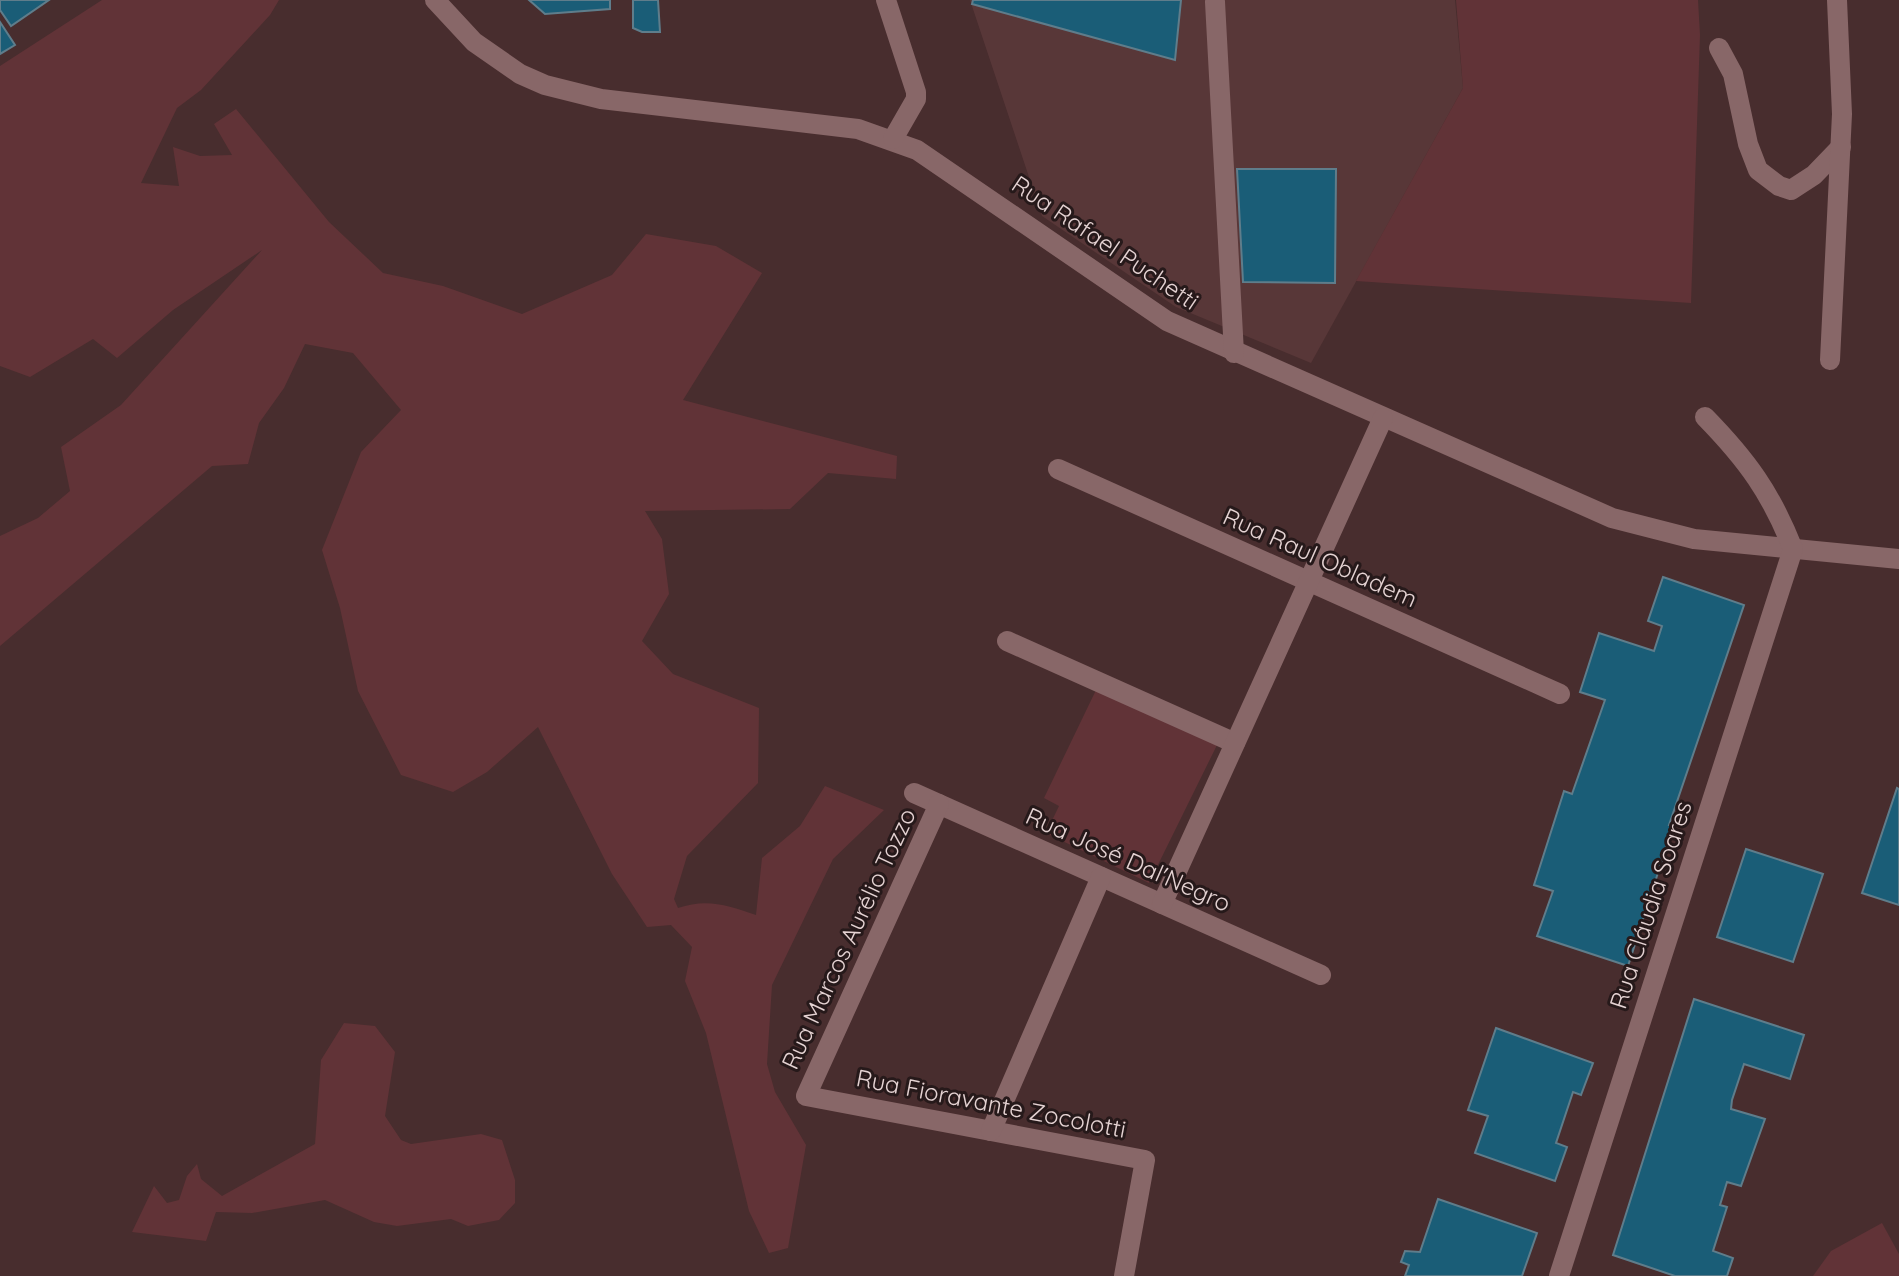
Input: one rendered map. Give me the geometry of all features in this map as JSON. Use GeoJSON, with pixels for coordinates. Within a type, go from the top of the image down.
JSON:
{"type":"FeatureCollection","features":[{"type":"Feature","properties":{"kind":"street","name":"Rua Rafael Puchetti"},"geometry":{"type":"LineString","coordinates":[[435,0],[474,42],[520,74],[545,85],[601,99],[834,124],[893,139],[949,169],[1167,321],[1586,508],[1640,527],[1694,539],[1899,559]]}},
{"type":"Feature","properties":{"kind":"street"},"geometry":{"type":"LineString","coordinates":[[886,0],[916,92],[916,99],[893,139]]}},
{"type":"Feature","properties":{"kind":"street"},"geometry":{"type":"LineString","coordinates":[[1830,360],[1841,147],[1837,0]]}},
{"type":"Feature","properties":{"kind":"street"},"geometry":{"type":"LineString","coordinates":[[1215,2],[1234,353]]}},
{"type":"Feature","properties":{"kind":"street"},"geometry":{"type":"LineString","coordinates":[[1719,48],[1733,74],[1748,144],[1758,170],[1779,186],[1791,190],[1814,175],[1841,147]]}},
{"type":"Feature","properties":{"kind":"street"},"geometry":{"type":"LineString","coordinates":[[1705,417],[1759,477],[1778,511],[1793,549]]}},
{"type":"Feature","properties":{"kind":"street"},"geometry":{"type":"LineString","coordinates":[[1162,904],[1383,418]]}},
{"type":"Feature","properties":{"kind":"street","name":"Rua Raul Obladem"},"geometry":{"type":"LineString","coordinates":[[1058,469],[1560,694]]}},
{"type":"Feature","properties":{"kind":"street","name":"Rua Cláudia Soares"},"geometry":{"type":"LineString","coordinates":[[1559,1276],[1793,549]]}},
{"type":"Feature","properties":{"kind":"street"},"geometry":{"type":"LineString","coordinates":[[1007,641],[1235,743]]}},
{"type":"Feature","properties":{"kind":"street","name":"Rua José Dal'Negro"},"geometry":{"type":"LineString","coordinates":[[914,793],[1321,975]]}},
{"type":"Feature","properties":{"kind":"street","name":"Rua Marcos Aurélio Tozzo"},"geometry":{"type":"LineString","coordinates":[[806,1096],[939,804]]}},
{"type":"Feature","properties":{"kind":"street"},"geometry":{"type":"LineString","coordinates":[[991,1131],[1101,877]]}},
{"type":"Feature","properties":{"kind":"street","name":"Rua Fioravante Zocolotti"},"geometry":{"type":"LineString","coordinates":[[806,1096],[1145,1160],[1124,1276]]}},
{"type":"Feature","properties":{"kind":"shaded area"},"geometry":{"type":"Polygon","coordinates":[[[102,0],[279,0],[270,15],[201,90],[177,108],[141,183],[179,186],[173,147],[200,156],[232,155],[214,124],[236,109],[329,222],[383,273],[443,286],[522,314],[612,275],[646,234],[716,246],[762,273],[683,400],[897,456],[896,479],[828,473],[790,509],[645,511],[662,539],[669,594],[642,641],[673,674],[759,708],[758,783],[687,856],[674,899],[678,908],[698,903],[717,904],[756,915],[762,858],[800,826],[825,786],[884,810],[833,859],[772,985],[767,1064],[775,1092],[806,1145],[788,1248],[769,1253],[749,1211],[706,1033],[685,981],[692,947],[671,925],[647,927],[612,874],[538,727],[487,772],[453,792],[401,775],[358,691],[340,608],[322,550],[361,452],[401,410],[353,353],[305,344],[284,388],[259,423],[248,464],[212,466],[0,646],[0,536],[38,518],[70,491],[61,447],[121,405],[262,250],[173,310],[117,358],[93,339],[30,377],[0,366],[0,66],[102,0]]]}},
{"type":"Feature","properties":{"kind":"shaded area"},"geometry":{"type":"Polygon","coordinates":[[[970,0],[1455,0],[1463,88],[1311,363],[1176,307],[1042,216],[970,0]]]}},
{"type":"Feature","properties":{"kind":"shaded area"},"geometry":{"type":"Polygon","coordinates":[[[1456,0],[1698,0],[1700,35],[1691,303],[1356,281],[1463,88],[1456,0]]]}},
{"type":"Feature","properties":{"kind":"shaded area"},"geometry":{"type":"Polygon","coordinates":[[[1097,688],[1217,745],[1149,883],[1046,833],[1059,806],[1044,798],[1097,688]]]}},
{"type":"Feature","properties":{"kind":"shaded area"},"geometry":{"type":"Polygon","coordinates":[[[344,1023],[375,1026],[395,1052],[385,1116],[401,1140],[411,1144],[481,1134],[502,1140],[515,1180],[515,1203],[499,1220],[468,1226],[451,1219],[397,1226],[374,1222],[325,1200],[252,1213],[216,1212],[206,1241],[132,1232],[154,1186],[167,1203],[179,1200],[187,1176],[197,1164],[201,1179],[222,1196],[315,1144],[321,1060],[344,1023]]]}},
{"type":"Feature","properties":{"kind":"shaded area"},"geometry":{"type":"Polygon","coordinates":[[[1882,1223],[1899,1254],[1899,1276],[1813,1276],[1831,1251],[1882,1223]]]}},
{"type":"Feature","properties":{"kind":"building"},"geometry":{"type":"Polygon","coordinates":[[[0,0],[49,0],[11,26],[0,10],[0,0]]]}},
{"type":"Feature","properties":{"kind":"building"},"geometry":{"type":"Polygon","coordinates":[[[529,0],[610,0],[610,9],[545,14],[529,0]]]}},
{"type":"Feature","properties":{"kind":"building"},"geometry":{"type":"Polygon","coordinates":[[[633,0],[658,0],[660,32],[642,32],[633,28],[633,0]]]}},
{"type":"Feature","properties":{"kind":"building"},"geometry":{"type":"Polygon","coordinates":[[[973,0],[1181,0],[1175,60],[972,4],[973,0]]]}},
{"type":"Feature","properties":{"kind":"building"},"geometry":{"type":"Polygon","coordinates":[[[0,22],[15,45],[0,54],[0,22]]]}},
{"type":"Feature","properties":{"kind":"building"},"geometry":{"type":"Polygon","coordinates":[[[1237,169],[1336,169],[1335,283],[1243,282],[1237,169]]]}},
{"type":"Feature","properties":{"kind":"building"},"geometry":{"type":"Polygon","coordinates":[[[1663,577],[1744,605],[1669,825],[1673,826],[1628,966],[1537,936],[1553,891],[1534,885],[1564,791],[1572,794],[1605,700],[1580,692],[1599,633],[1654,651],[1662,626],[1648,621],[1663,577]]]}},
{"type":"Feature","properties":{"kind":"building"},"geometry":{"type":"Polygon","coordinates":[[[1899,789],[1899,905],[1862,893],[1899,789]]]}},
{"type":"Feature","properties":{"kind":"building"},"geometry":{"type":"Polygon","coordinates":[[[1746,849],[1823,874],[1793,962],[1717,937],[1746,849]]]}},
{"type":"Feature","properties":{"kind":"building"},"geometry":{"type":"Polygon","coordinates":[[[1694,999],[1804,1035],[1790,1079],[1744,1064],[1732,1100],[1731,1109],[1765,1119],[1741,1186],[1727,1182],[1720,1205],[1727,1207],[1713,1251],[1733,1258],[1727,1276],[1675,1276],[1613,1255],[1694,999]]]}},
{"type":"Feature","properties":{"kind":"building"},"geometry":{"type":"Polygon","coordinates":[[[1496,1028],[1593,1063],[1581,1095],[1573,1092],[1556,1143],[1567,1147],[1555,1181],[1475,1153],[1488,1116],[1468,1110],[1496,1028]]]}},
{"type":"Feature","properties":{"kind":"building"},"geometry":{"type":"Polygon","coordinates":[[[1438,1199],[1537,1233],[1522,1276],[1405,1276],[1409,1265],[1401,1262],[1405,1251],[1420,1252],[1438,1199]]]}}]}
